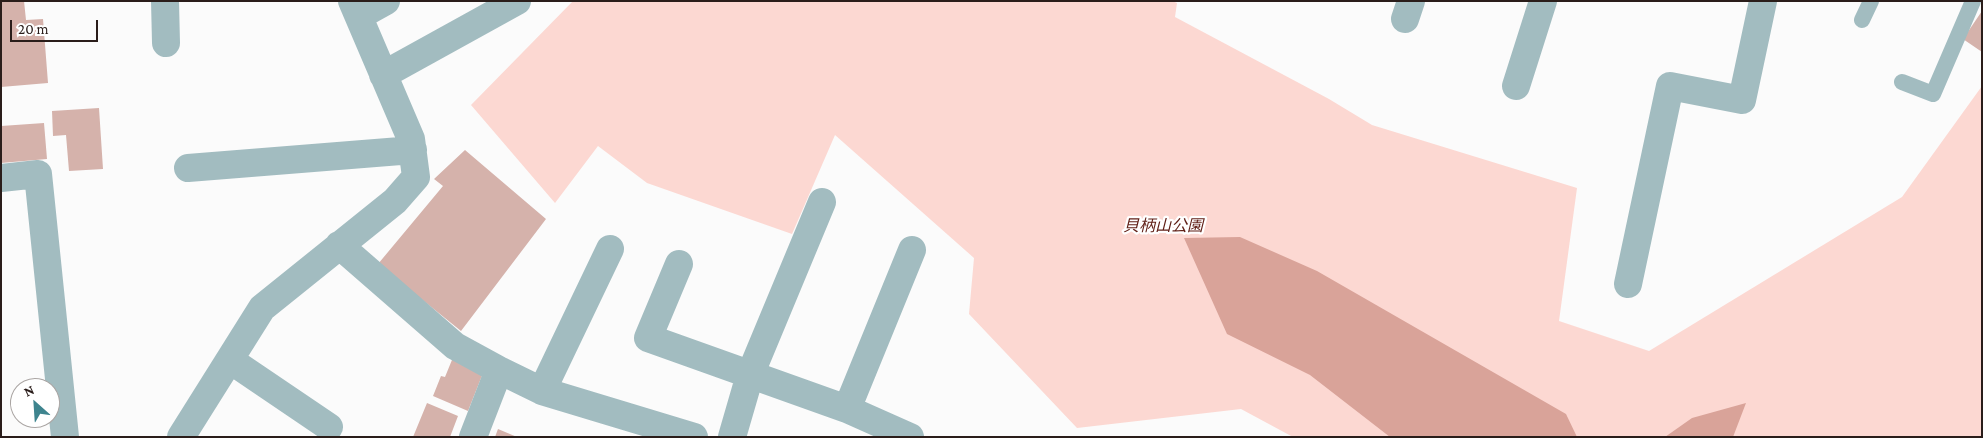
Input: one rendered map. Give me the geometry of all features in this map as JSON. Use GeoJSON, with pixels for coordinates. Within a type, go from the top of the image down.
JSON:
{"type":"FeatureCollection","features":[{"type":"Feature","properties":{"kind":"street"},"geometry":{"type":"LineString","coordinates":[[165,1],[166,43]]}},
{"type":"Feature","properties":{"kind":"street"},"geometry":{"type":"LineString","coordinates":[[181,437],[262,308],[395,201],[416,177],[411,139],[356,9],[386,1]]}},
{"type":"Feature","properties":{"kind":"street"},"geometry":{"type":"LineString","coordinates":[[383,75],[517,1]]}},
{"type":"Feature","properties":{"kind":"street"},"geometry":{"type":"LineString","coordinates":[[1516,86],[1543,1]]}},
{"type":"Feature","properties":{"kind":"street"},"geometry":{"type":"LineString","coordinates":[[1628,284],[1670,86],[1742,100],[1763,1]]}},
{"type":"Feature","properties":{"kind":"street"},"geometry":{"type":"LineString","coordinates":[[188,168],[413,150]]}},
{"type":"Feature","properties":{"kind":"street"},"geometry":{"type":"LineString","coordinates":[[1,178],[38,174],[65,437]]}},
{"type":"Feature","properties":{"kind":"street"},"geometry":{"type":"LineString","coordinates":[[732,437],[750,375],[822,202]]}},
{"type":"Feature","properties":{"kind":"street"},"geometry":{"type":"LineString","coordinates":[[339,245],[455,346],[499,370],[542,391],[694,437]]}},
{"type":"Feature","properties":{"kind":"street"},"geometry":{"type":"LineString","coordinates":[[542,391],[610,249]]}},
{"type":"Feature","properties":{"kind":"street"},"geometry":{"type":"LineString","coordinates":[[847,409],[912,250]]}},
{"type":"Feature","properties":{"kind":"street"},"geometry":{"type":"LineString","coordinates":[[678,264],[648,338],[847,409],[910,437]]}},
{"type":"Feature","properties":{"kind":"street"},"geometry":{"type":"LineString","coordinates":[[230,360],[329,428]]}},
{"type":"Feature","properties":{"kind":"street"},"geometry":{"type":"LineString","coordinates":[[473,437],[499,370]]}},
{"type":"Feature","properties":{"kind":"lane"},"geometry":{"type":"LineString","coordinates":[[1862,20],[1871,1]]}},
{"type":"Feature","properties":{"kind":"lane"},"geometry":{"type":"LineString","coordinates":[[1902,82],[1933,94],[1973,1]]}},
{"type":"Feature","properties":{"kind":"green space","name":"貝柄山公園"},"geometry":{"type":"Polygon","coordinates":[[[573,1],[1172,1],[1177,3],[1175,17],[1329,99],[1372,125],[1577,188],[1559,321],[1649,351],[1902,197],[1982,86],[1982,437],[1293,437],[1241,409],[1077,428],[969,314],[974,258],[835,135],[792,234],[647,183],[598,146],[555,203],[471,105],[573,1]]]}},
{"type":"Feature","properties":{"kind":"shaded area"},"geometry":{"type":"Polygon","coordinates":[[[1240,237],[1317,271],[1566,414],[1577,437],[1390,437],[1310,375],[1227,334],[1184,238],[1240,237]]]}},
{"type":"Feature","properties":{"kind":"shaded area"},"geometry":{"type":"Polygon","coordinates":[[[1746,403],[1733,437],[1665,437],[1692,418],[1746,403]]]}},
{"type":"Feature","properties":{"kind":"building"},"geometry":{"type":"Polygon","coordinates":[[[1,1],[24,1],[26,20],[43,19],[48,83],[1,87],[1,1]]]}},
{"type":"Feature","properties":{"kind":"building"},"geometry":{"type":"Polygon","coordinates":[[[1982,11],[1982,52],[1963,39],[1982,11]]]}},
{"type":"Feature","properties":{"kind":"building"},"geometry":{"type":"Polygon","coordinates":[[[99,108],[103,169],[69,171],[66,135],[53,136],[52,111],[99,108]]]}},
{"type":"Feature","properties":{"kind":"building"},"geometry":{"type":"Polygon","coordinates":[[[44,123],[47,159],[1,163],[1,126],[44,123]]]}},
{"type":"Feature","properties":{"kind":"building"},"geometry":{"type":"Polygon","coordinates":[[[465,150],[546,219],[461,331],[378,264],[443,186],[434,179],[465,150]]]}},
{"type":"Feature","properties":{"kind":"building"},"geometry":{"type":"Polygon","coordinates":[[[454,355],[485,368],[468,411],[433,396],[441,376],[445,377],[454,355]]]}},
{"type":"Feature","properties":{"kind":"building"},"geometry":{"type":"Polygon","coordinates":[[[427,403],[458,416],[450,437],[413,437],[427,403]]]}},
{"type":"Feature","properties":{"kind":"building"},"geometry":{"type":"Polygon","coordinates":[[[498,429],[517,437],[495,437],[498,429]]]}}]}
